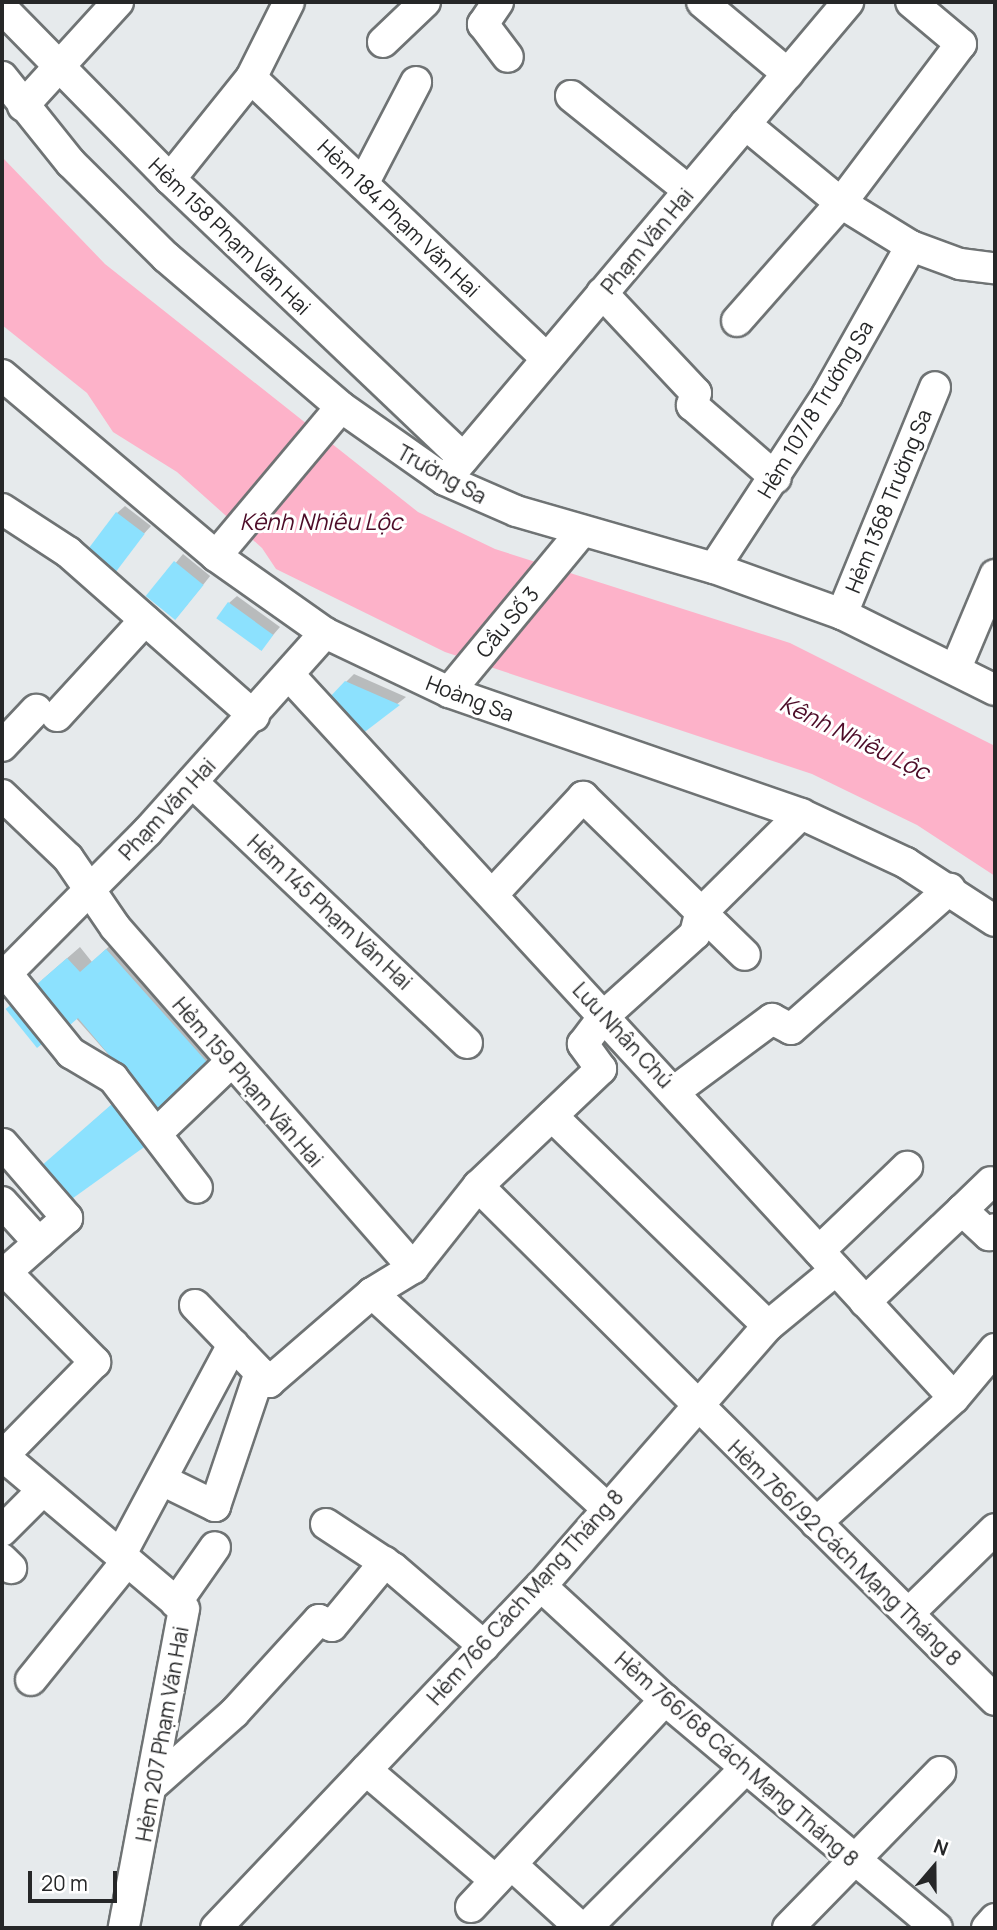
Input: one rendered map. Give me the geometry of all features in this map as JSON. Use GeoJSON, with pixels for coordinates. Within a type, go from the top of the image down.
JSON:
{"type":"FeatureCollection","features":[{"type":"Feature","properties":{"kind":"street"},"geometry":{"type":"LineString","coordinates":[[23,106],[118,2]]}},
{"type":"Feature","properties":{"kind":"street"},"geometry":{"type":"LineString","coordinates":[[170,179],[251,78],[289,2]]}},
{"type":"Feature","properties":{"kind":"street"},"geometry":{"type":"LineString","coordinates":[[383,42],[425,2]]}},
{"type":"Feature","properties":{"kind":"street"},"geometry":{"type":"LineString","coordinates":[[498,2],[483,24],[508,57]]}},
{"type":"Feature","properties":{"kind":"street"},"geometry":{"type":"LineString","coordinates":[[702,2],[788,74]]}},
{"type":"Feature","properties":{"kind":"street","name":"Phạm Văn Hai"},"geometry":{"type":"LineString","coordinates":[[454,469],[848,2]]}},
{"type":"Feature","properties":{"kind":"street"},"geometry":{"type":"LineString","coordinates":[[737,321],[841,203],[961,44],[911,2]]}},
{"type":"Feature","properties":{"kind":"street","name":"Hẻm 158 Phạm Văn Hai"},"geometry":{"type":"LineString","coordinates":[[2,8],[454,469]]}},
{"type":"Feature","properties":{"kind":"street","name":"Trường Sa"},"geometry":{"type":"LineString","coordinates":[[2,77],[23,106],[122,215],[334,416],[454,469],[574,542],[713,568],[842,614],[956,668],[995,690]]}},
{"type":"Feature","properties":{"kind":"street","name":"Hẻm 184 Phạm Văn Hai"},"geometry":{"type":"LineString","coordinates":[[251,78],[547,359]]}},
{"type":"Feature","properties":{"kind":"street"},"geometry":{"type":"LineString","coordinates":[[363,184],[416,82]]}},
{"type":"Feature","properties":{"kind":"street"},"geometry":{"type":"LineString","coordinates":[[571,96],[689,191]]}},
{"type":"Feature","properties":{"kind":"street"},"geometry":{"type":"LineString","coordinates":[[745,124],[841,203],[911,246],[960,264],[995,268]]}},
{"type":"Feature","properties":{"kind":"street","name":"Hẻm 107/8 Trường Sa"},"geometry":{"type":"LineString","coordinates":[[713,568],[776,478],[911,246]]}},
{"type":"Feature","properties":{"kind":"street"},"geometry":{"type":"LineString","coordinates":[[602,293],[696,393],[692,405],[776,478]]}},
{"type":"Feature","properties":{"kind":"street","name":"Hoàng Sa"},"geometry":{"type":"LineString","coordinates":[[2,375],[223,547],[325,633],[801,814],[950,889],[995,921]]}},
{"type":"Feature","properties":{"kind":"street","name":"Hẻm 1368 Trường Sa"},"geometry":{"type":"LineString","coordinates":[[842,614],[935,387]]}},
{"type":"Feature","properties":{"kind":"street"},"geometry":{"type":"LineString","coordinates":[[223,547],[334,416]]}},
{"type":"Feature","properties":{"kind":"street"},"geometry":{"type":"LineString","coordinates":[[2,509],[68,552],[254,716]]}},
{"type":"Feature","properties":{"kind":"street","name":"Cầu Số 3"},"geometry":{"type":"LineString","coordinates":[[457,682],[574,542]]}},
{"type":"Feature","properties":{"kind":"street"},"geometry":{"type":"LineString","coordinates":[[956,668],[995,575]]}},
{"type":"Feature","properties":{"kind":"street"},"geometry":{"type":"LineString","coordinates":[[2,746],[47,713],[145,620]]}},
{"type":"Feature","properties":{"kind":"street","name":"Phạm Văn Hai"},"geometry":{"type":"LineString","coordinates":[[4,976],[92,889],[254,716],[325,633]]}},
{"type":"Feature","properties":{"kind":"street","name":"Lưu Nhân Chú"},"geometry":{"type":"LineString","coordinates":[[289,675],[675,1091],[954,1398]]}},
{"type":"Feature","properties":{"kind":"street","name":"Hẻm 145 Phạm Văn Hai"},"geometry":{"type":"LineString","coordinates":[[192,782],[467,1043]]}},
{"type":"Feature","properties":{"kind":"street","name":"Hẻm 159 Phạm Văn Hai"},"geometry":{"type":"LineString","coordinates":[[2,795],[92,889],[115,927],[230,1063],[413,1268]]}},
{"type":"Feature","properties":{"kind":"street"},"geometry":{"type":"LineString","coordinates":[[492,895],[583,797],[745,956]]}},
{"type":"Feature","properties":{"kind":"street"},"geometry":{"type":"LineString","coordinates":[[195,1305],[269,1382],[372,1293],[413,1268],[478,1186],[601,1069],[583,1044],[605,1015],[695,934],[700,914],[801,814]]}},
{"type":"Feature","properties":{"kind":"street"},"geometry":{"type":"LineString","coordinates":[[675,1091],[772,1018],[791,1029],[950,889]]}},
{"type":"Feature","properties":{"kind":"street"},"geometry":{"type":"LineString","coordinates":[[4,976],[71,1053],[109,1074],[159,1131],[197,1188]]}},
{"type":"Feature","properties":{"kind":"street"},"geometry":{"type":"LineString","coordinates":[[159,1131],[230,1063]]}},
{"type":"Feature","properties":{"kind":"street"},"geometry":{"type":"LineString","coordinates":[[552,1116],[768,1326]]}},
{"type":"Feature","properties":{"kind":"street"},"geometry":{"type":"LineString","coordinates":[[2,1455],[95,1362],[6,1272],[67,1217],[3,1144]]}},
{"type":"Feature","properties":{"kind":"street","name":"Hẻm 766 Cách Mạng Tháng 8"},"geometry":{"type":"LineString","coordinates":[[216,1928],[541,1586],[695,1406],[828,1261],[907,1167]]}},
{"type":"Feature","properties":{"kind":"street"},"geometry":{"type":"LineString","coordinates":[[865,1302],[991,1182]]}},
{"type":"Feature","properties":{"kind":"street","name":"Hẻm 766/92 Cách Mạng Tháng 8"},"geometry":{"type":"LineString","coordinates":[[478,1186],[695,1406],[995,1700]]}},
{"type":"Feature","properties":{"kind":"street"},"geometry":{"type":"LineString","coordinates":[[2,1202],[39,1243]]}},
{"type":"Feature","properties":{"kind":"street"},"geometry":{"type":"LineString","coordinates":[[962,1210],[989,1235],[995,1229]]}},
{"type":"Feature","properties":{"kind":"street"},"geometry":{"type":"LineString","coordinates":[[372,1293],[607,1508]]}},
{"type":"Feature","properties":{"kind":"street"},"geometry":{"type":"LineString","coordinates":[[31,1680],[123,1558],[233,1344]]}},
{"type":"Feature","properties":{"kind":"street"},"geometry":{"type":"LineString","coordinates":[[816,1523],[954,1398],[995,1349]]}},
{"type":"Feature","properties":{"kind":"street"},"geometry":{"type":"LineString","coordinates":[[164,1481],[215,1506],[260,1373]]}},
{"type":"Feature","properties":{"kind":"street","name":"Hẻm 207 Phạm Văn Hai"},"geometry":{"type":"LineString","coordinates":[[2,1455],[184,1609],[155,1783],[124,1928]]}},
{"type":"Feature","properties":{"kind":"street"},"geometry":{"type":"LineString","coordinates":[[2,1531],[42,1491]]}},
{"type":"Feature","properties":{"kind":"street"},"geometry":{"type":"LineString","coordinates":[[326,1524],[385,1562],[484,1646]]}},
{"type":"Feature","properties":{"kind":"street"},"geometry":{"type":"LineString","coordinates":[[909,1613],[995,1529]]}},
{"type":"Feature","properties":{"kind":"street"},"geometry":{"type":"LineString","coordinates":[[176,1603],[215,1547]]}},
{"type":"Feature","properties":{"kind":"street"},"geometry":{"type":"LineString","coordinates":[[155,1783],[234,1713],[319,1620],[332,1626],[385,1562]]}},
{"type":"Feature","properties":{"kind":"street","name":"Hẻm 766/68 Cách Mạng Tháng 8"},"geometry":{"type":"LineString","coordinates":[[541,1586],[665,1700],[937,1928]]}},
{"type":"Feature","properties":{"kind":"street"},"geometry":{"type":"LineString","coordinates":[[471,1907],[665,1700]]}},
{"type":"Feature","properties":{"kind":"street"},"geometry":{"type":"LineString","coordinates":[[366,1770],[583,1928],[746,1769]]}},
{"type":"Feature","properties":{"kind":"street"},"geometry":{"type":"LineString","coordinates":[[788,1928],[852,1858],[940,1772]]}},
{"type":"Feature","properties":{"kind":"street"},"geometry":{"type":"LineString","coordinates":[[987,1928],[995,1919]]}},
{"type":"Feature","properties":{"kind":"water","name":"Kênh Nhiêu Lộc"},"geometry":{"type":"Polygon","coordinates":[[[2,157],[105,264],[418,512],[495,549],[790,643],[995,746],[995,876],[917,825],[812,774],[445,652],[276,569],[262,548],[177,472],[113,432],[87,393],[2,325],[2,157]]]}},
{"type":"Feature","properties":{"kind":"building"},"geometry":{"type":"Polygon","coordinates":[[[116,512],[145,534],[115,574],[86,552],[116,512]]]}},
{"type":"Feature","properties":{"kind":"building"},"geometry":{"type":"Polygon","coordinates":[[[174,561],[204,585],[175,620],[146,596],[174,561]]]}},
{"type":"Feature","properties":{"kind":"building"},"geometry":{"type":"Polygon","coordinates":[[[228,602],[273,635],[262,651],[216,618],[228,602]]]}},
{"type":"Feature","properties":{"kind":"building"},"geometry":{"type":"Polygon","coordinates":[[[345,681],[400,705],[362,734],[328,699],[345,681]]]}},
{"type":"Feature","properties":{"kind":"building"},"geometry":{"type":"Polygon","coordinates":[[[106,949],[214,1070],[163,1119],[78,1018],[61,1033],[28,992],[67,958],[80,972],[106,949]]]}},
{"type":"Feature","properties":{"kind":"building"},"geometry":{"type":"Polygon","coordinates":[[[18,999],[49,1038],[37,1048],[6,1009],[18,999]]]}},
{"type":"Feature","properties":{"kind":"building"},"geometry":{"type":"Polygon","coordinates":[[[112,1104],[147,1145],[69,1201],[40,1167],[112,1104]]]}}]}
